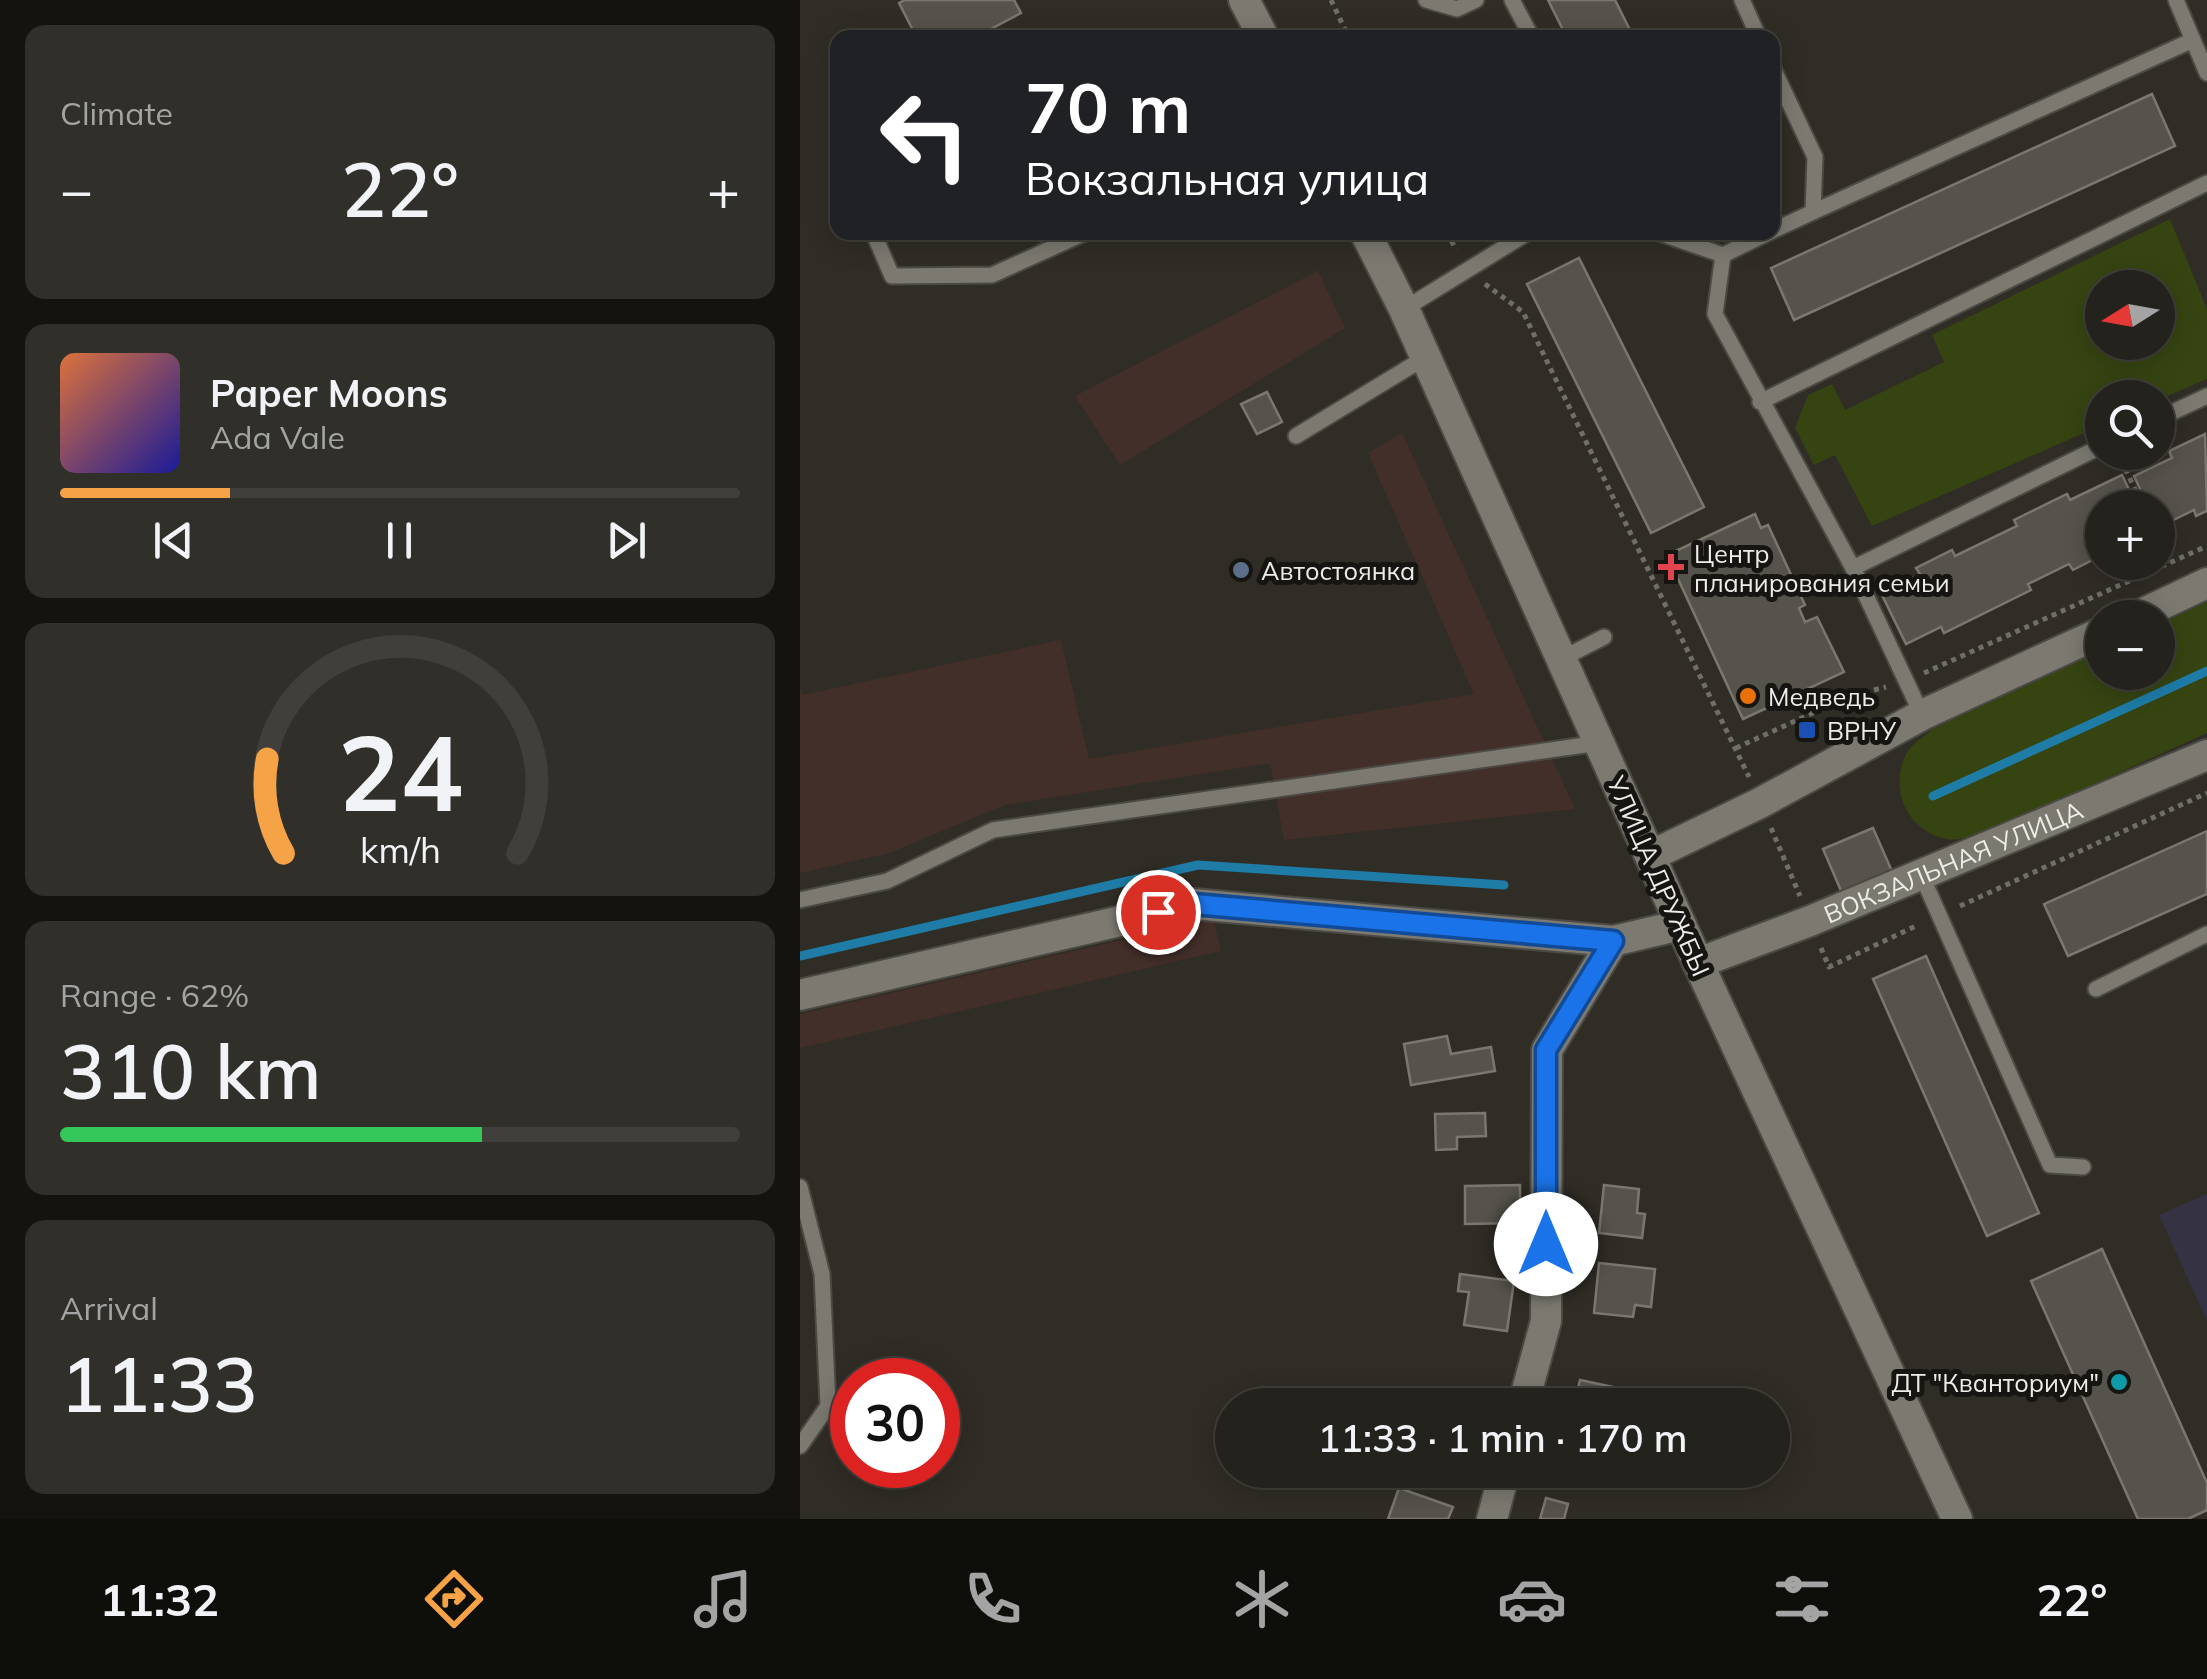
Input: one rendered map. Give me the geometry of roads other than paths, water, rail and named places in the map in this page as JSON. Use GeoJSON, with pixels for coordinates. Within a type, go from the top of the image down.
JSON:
{"type":"FeatureCollection","features":[{"type":"Feature","properties":{"kind":"street"},"geometry":{"type":"LineString","coordinates":[[1244,0],[1260,30]]}},
{"type":"Feature","properties":{"kind":"street","name":"УЛИЦА ДРУЖБЫ"},"geometry":{"type":"LineString","coordinates":[[1369,240],[1404,308],[1698,963],[1956,1519]]}},
{"type":"Feature","properties":{"kind":"street"},"geometry":{"type":"LineString","coordinates":[[2172,600],[2207,584]]}},
{"type":"Feature","properties":{"kind":"street"},"geometry":{"type":"LineString","coordinates":[[1650,856],[1760,803],[1922,715],[2085,640]]}},
{"type":"Feature","properties":{"kind":"street","name":"ВОКЗАЛЬНАЯ УЛИЦА"},"geometry":{"type":"LineString","coordinates":[[1698,963],[1810,921],[2207,755]]}},
{"type":"Feature","properties":{"kind":"street"},"geometry":{"type":"LineString","coordinates":[[800,995],[1194,904],[1613,941],[1681,925]]}},
{"type":"Feature","properties":{"kind":"street"},"geometry":{"type":"LineString","coordinates":[[1528,1388],[1546,1321],[1546,1050],[1613,941]]}},
{"type":"Feature","properties":{"kind":"street"},"geometry":{"type":"LineString","coordinates":[[1492,1519],[1500,1488]]}},
{"type":"Feature","properties":{"kind":"lane"},"geometry":{"type":"LineString","coordinates":[[1426,0],[1457,9],[1476,0]]}},
{"type":"Feature","properties":{"kind":"lane"},"geometry":{"type":"LineString","coordinates":[[1512,0],[1528,30]]}},
{"type":"Feature","properties":{"kind":"lane"},"geometry":{"type":"LineString","coordinates":[[1742,0],[1755,30]]}},
{"type":"Feature","properties":{"kind":"lane"},"geometry":{"type":"LineString","coordinates":[[2176,0],[2207,73]]}},
{"type":"Feature","properties":{"kind":"lane"},"geometry":{"type":"LineString","coordinates":[[1780,228],[2193,40]]}},
{"type":"Feature","properties":{"kind":"lane"},"geometry":{"type":"LineString","coordinates":[[1780,83],[1815,157],[1812,212]]}},
{"type":"Feature","properties":{"kind":"lane"},"geometry":{"type":"LineString","coordinates":[[1760,402],[2207,184]]}},
{"type":"Feature","properties":{"kind":"lane"},"geometry":{"type":"LineString","coordinates":[[876,240],[892,276],[992,275],[1069,240]]}},
{"type":"Feature","properties":{"kind":"lane"},"geometry":{"type":"LineString","coordinates":[[1404,308],[1515,240]]}},
{"type":"Feature","properties":{"kind":"lane"},"geometry":{"type":"LineString","coordinates":[[1680,240],[1724,255],[1755,240]]}},
{"type":"Feature","properties":{"kind":"lane"},"geometry":{"type":"LineString","coordinates":[[1724,255],[1715,314],[1854,568],[1922,715]]}},
{"type":"Feature","properties":{"kind":"lane"},"geometry":{"type":"LineString","coordinates":[[1296,436],[1426,357]]}},
{"type":"Feature","properties":{"kind":"lane"},"geometry":{"type":"LineString","coordinates":[[2175,412],[2207,396]]}},
{"type":"Feature","properties":{"kind":"lane"},"geometry":{"type":"LineString","coordinates":[[1854,568],[2085,454]]}},
{"type":"Feature","properties":{"kind":"lane"},"geometry":{"type":"LineString","coordinates":[[1561,658],[1604,637]]}},
{"type":"Feature","properties":{"kind":"lane"},"geometry":{"type":"LineString","coordinates":[[800,900],[887,881],[993,830],[1600,743]]}},
{"type":"Feature","properties":{"kind":"lane"},"geometry":{"type":"LineString","coordinates":[[1920,874],[2050,1165],[2084,1167]]}},
{"type":"Feature","properties":{"kind":"lane"},"geometry":{"type":"LineString","coordinates":[[2096,989],[2207,934]]}},
{"type":"Feature","properties":{"kind":"lane"},"geometry":{"type":"LineString","coordinates":[[800,1188],[822,1274],[828,1406],[800,1446]]}},
{"type":"Feature","properties":{"kind":"waterway"},"geometry":{"type":"LineString","coordinates":[[1933,796],[2207,671]]}},
{"type":"Feature","properties":{"kind":"waterway"},"geometry":{"type":"LineString","coordinates":[[800,956],[1198,865],[1504,885]]}},
{"type":"Feature","properties":{"kind":"place","name":"Центр планирования семьи"},"geometry":{"type":"Point","coordinates":[1671,567]}},
{"type":"Feature","properties":{"kind":"place","name":"Автостоянка"},"geometry":{"type":"Point","coordinates":[1241,570]}},
{"type":"Feature","properties":{"kind":"place","name":"Медведь"},"geometry":{"type":"Point","coordinates":[1748,696]}},
{"type":"Feature","properties":{"kind":"place","name":"ВРНУ"},"geometry":{"type":"Point","coordinates":[1807,730]}},
{"type":"Feature","properties":{"kind":"place","name":"ДТ \"Кванториум\""},"geometry":{"type":"Point","coordinates":[2119,1382]}}]}
